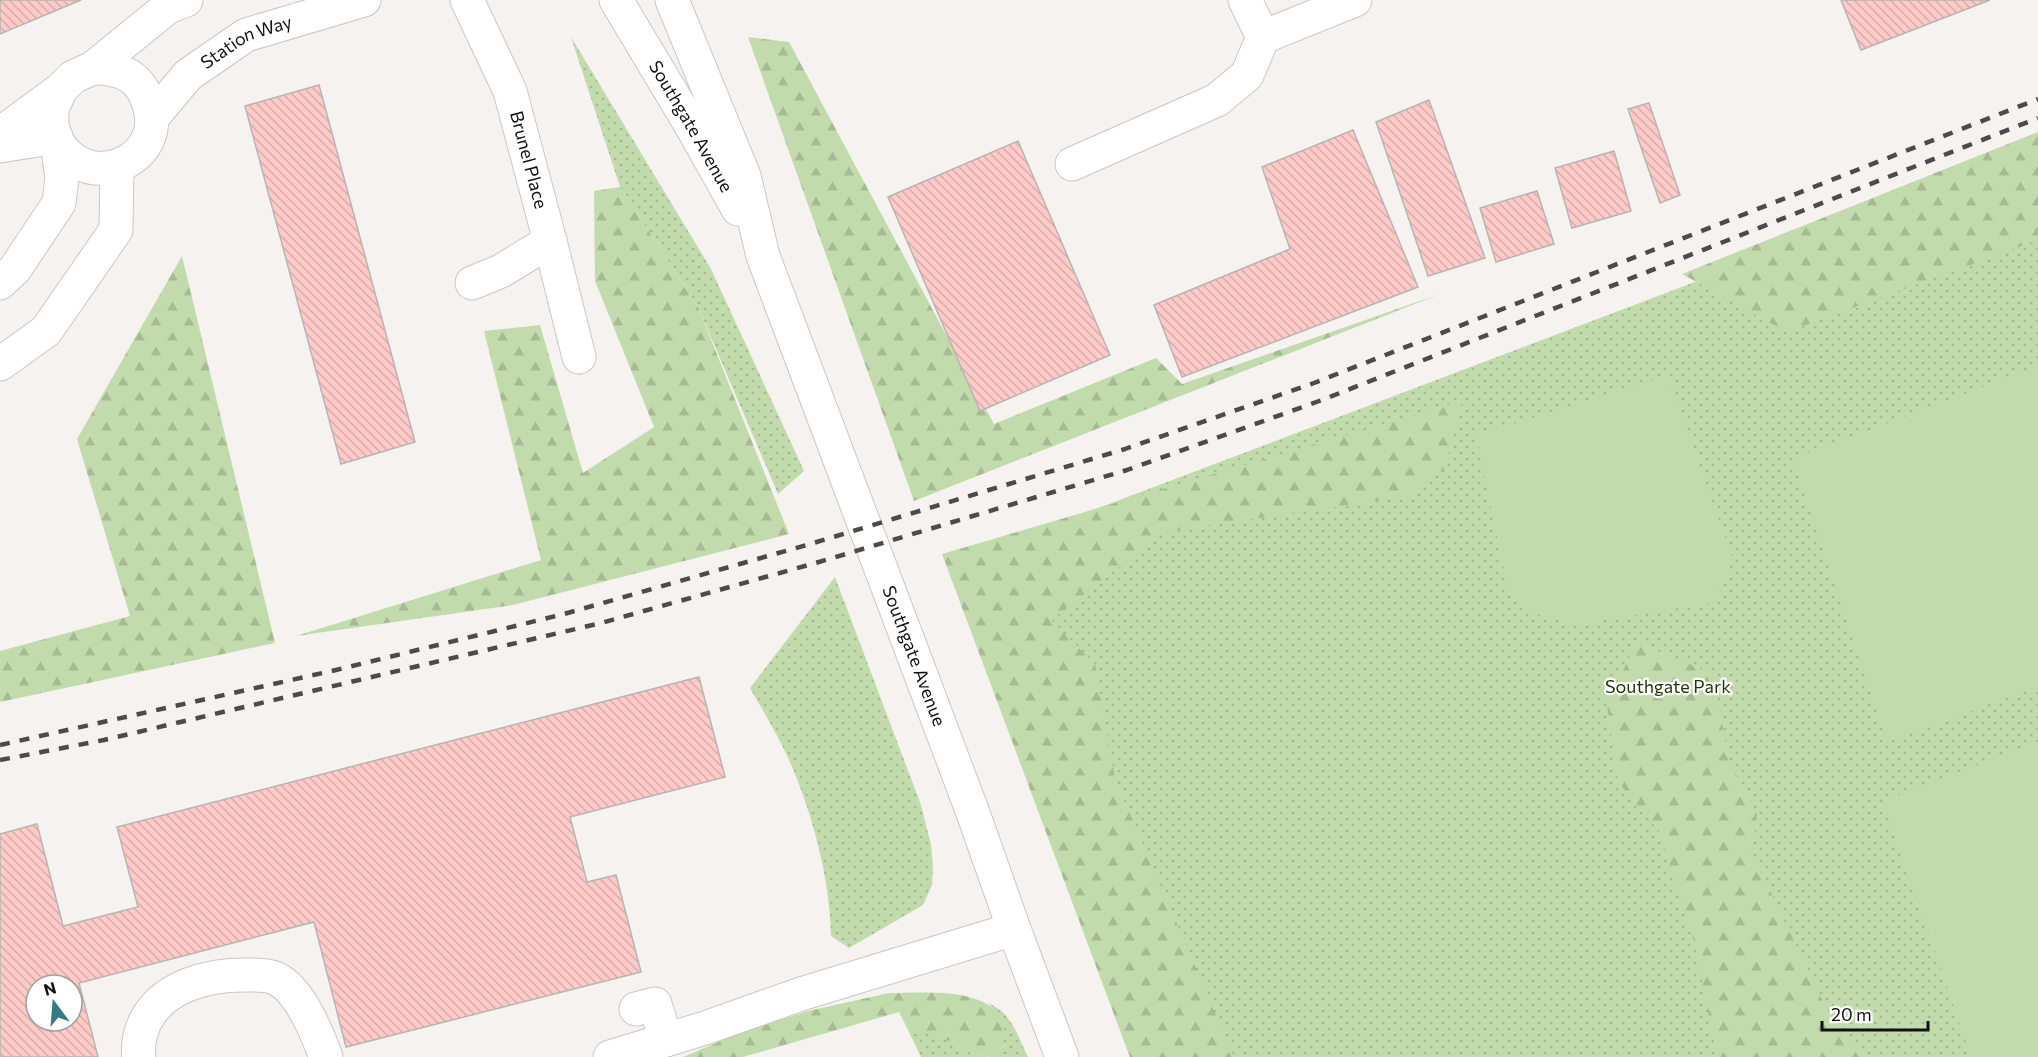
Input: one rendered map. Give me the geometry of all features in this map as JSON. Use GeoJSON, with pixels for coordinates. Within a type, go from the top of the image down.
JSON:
{"type":"FeatureCollection","features":[{"type":"Feature","properties":{"kind":"main road"},"geometry":{"type":"LineString","coordinates":[[0,134],[61,89],[73,77],[93,68],[168,7],[186,0]]}},
{"type":"Feature","properties":{"kind":"main road","name":"Station Way"},"geometry":{"type":"LineString","coordinates":[[117,166],[128,161],[141,150],[150,135],[153,118],[188,75],[246,36],[364,0]]}},
{"type":"Feature","properties":{"kind":"main road","name":"Brunel Place"},"geometry":{"type":"LineString","coordinates":[[468,0],[510,91],[579,357]]}},
{"type":"Feature","properties":{"kind":"main road","name":"Southgate Avenue"},"geometry":{"type":"LineString","coordinates":[[615,0],[692,127],[763,256]]}},
{"type":"Feature","properties":{"kind":"main road","name":"Southgate Avenue"},"geometry":{"type":"LineString","coordinates":[[672,0],[744,176],[763,256],[974,813],[1062,1057]]}},
{"type":"Feature","properties":{"kind":"main road"},"geometry":{"type":"LineString","coordinates":[[1245,0],[1263,37]]}},
{"type":"Feature","properties":{"kind":"main road"},"geometry":{"type":"LineString","coordinates":[[1072,164],[1218,100],[1247,75],[1263,37],[1355,0]]}},
{"type":"Feature","properties":{"kind":"main road"},"geometry":{"type":"LineString","coordinates":[[93,68],[110,68],[121,71],[136,81],[146,93],[153,118]]}},
{"type":"Feature","properties":{"kind":"main road"},"geometry":{"type":"LineString","coordinates":[[0,364],[46,331],[116,230],[117,166],[100,169],[82,165],[67,155],[52,126],[52,109],[61,89]]}},
{"type":"Feature","properties":{"kind":"main road"},"geometry":{"type":"LineString","coordinates":[[0,146],[57,139]]}},
{"type":"Feature","properties":{"kind":"main road"},"geometry":{"type":"LineString","coordinates":[[0,283],[15,269],[58,203],[62,178],[57,139]]}},
{"type":"Feature","properties":{"kind":"main road"},"geometry":{"type":"LineString","coordinates":[[472,283],[501,270],[550,240]]}},
{"type":"Feature","properties":{"kind":"main road"},"geometry":{"type":"LineString","coordinates":[[610,1057],[801,994],[1014,929]]}},
{"type":"Feature","properties":{"kind":"main road"},"geometry":{"type":"LineString","coordinates":[[139,1057],[139,1035],[152,1008],[174,990],[201,981],[231,975],[274,977],[293,992],[314,1029],[326,1057]]}},
{"type":"Feature","properties":{"kind":"main road"},"geometry":{"type":"LineString","coordinates":[[636,1009],[655,1004],[666,1040]]}},
{"type":"Feature","properties":{"kind":"green space"},"geometry":{"type":"Polygon","coordinates":[[[571,37],[711,269],[804,471],[778,494],[698,307],[620,187],[571,37]]]}},
{"type":"Feature","properties":{"kind":"green space"},"geometry":{"type":"Polygon","coordinates":[[[748,37],[789,42],[994,424],[1156,358],[1182,384],[1440,294],[914,501],[748,37]]]}},
{"type":"Feature","properties":{"kind":"green space"},"geometry":{"type":"Polygon","coordinates":[[[2038,132],[2038,240],[1787,332],[1682,274],[2038,132]]]}},
{"type":"Feature","properties":{"kind":"green space","name":"Southgate Park"},"geometry":{"type":"Polygon","coordinates":[[[2038,152],[2038,1057],[1130,1057],[948,565],[2038,152]]]}},
{"type":"Feature","properties":{"kind":"green space"},"geometry":{"type":"Polygon","coordinates":[[[620,187],[698,307],[789,534],[513,605],[296,636],[541,560],[484,331],[540,325],[583,473],[654,427],[595,281],[594,191],[620,187]]]}},
{"type":"Feature","properties":{"kind":"green space"},"geometry":{"type":"Polygon","coordinates":[[[182,256],[275,643],[0,702],[0,651],[130,616],[77,439],[182,256]]]}},
{"type":"Feature","properties":{"kind":"green space"},"geometry":{"type":"Polygon","coordinates":[[[2038,366],[2038,686],[1888,742],[1793,459],[2038,366]]]}},
{"type":"Feature","properties":{"kind":"green space"},"geometry":{"type":"Polygon","coordinates":[[[1668,376],[1733,560],[1715,602],[1575,625],[1536,614],[1508,589],[1476,435],[1668,376]]]}},
{"type":"Feature","properties":{"kind":"green space"},"geometry":{"type":"Polygon","coordinates":[[[1462,401],[1445,468],[1409,496],[1164,532],[1051,620],[1095,664],[1115,779],[1234,1057],[1130,1057],[942,554],[1462,401]]]}},
{"type":"Feature","properties":{"kind":"green space"},"geometry":{"type":"Polygon","coordinates":[[[835,577],[921,805],[931,845],[933,867],[932,885],[923,905],[849,948],[831,936],[828,895],[809,813],[785,752],[750,688],[835,577]]]}},
{"type":"Feature","properties":{"kind":"green space"},"geometry":{"type":"Polygon","coordinates":[[[1636,642],[1713,674],[1729,761],[1757,814],[1752,853],[1838,1033],[1867,1057],[1717,1057],[1694,941],[1659,831],[1618,782],[1607,706],[1636,642]]]}},
{"type":"Feature","properties":{"kind":"green space"},"geometry":{"type":"Polygon","coordinates":[[[2038,742],[2038,1057],[1971,1057],[1883,801],[2038,742]]]}},
{"type":"Feature","properties":{"kind":"green space"},"geometry":{"type":"Polygon","coordinates":[[[889,993],[951,994],[981,1001],[993,1008],[1002,1019],[1004,1046],[989,1057],[971,1053],[956,1043],[908,1030],[899,1012],[743,1057],[683,1057],[742,1032],[808,1011],[889,993]]]}},
{"type":"Feature","properties":{"kind":"green space"},"geometry":{"type":"Polygon","coordinates":[[[988,1003],[996,1007],[1008,1019],[1028,1057],[989,1057],[1004,1046],[1002,1019],[988,1003]]]}},
{"type":"Feature","properties":{"kind":"green space"},"geometry":{"type":"Polygon","coordinates":[[[908,1030],[922,1031],[956,1043],[971,1053],[989,1057],[921,1057],[908,1030]]]}},
{"type":"Feature","properties":{"kind":"building"},"geometry":{"type":"Polygon","coordinates":[[[0,0],[81,0],[0,34],[0,0]]]}},
{"type":"Feature","properties":{"kind":"building"},"geometry":{"type":"Polygon","coordinates":[[[1841,0],[1990,0],[1861,50],[1841,0]]]}},
{"type":"Feature","properties":{"kind":"building"},"geometry":{"type":"Polygon","coordinates":[[[319,85],[415,442],[341,464],[245,106],[319,85]]]}},
{"type":"Feature","properties":{"kind":"building"},"geometry":{"type":"Polygon","coordinates":[[[1429,100],[1485,258],[1428,276],[1376,122],[1429,100]]]}},
{"type":"Feature","properties":{"kind":"building"},"geometry":{"type":"Polygon","coordinates":[[[1649,103],[1680,195],[1660,203],[1628,109],[1649,103]]]}},
{"type":"Feature","properties":{"kind":"building"},"geometry":{"type":"Polygon","coordinates":[[[1353,130],[1418,287],[1182,377],[1154,305],[1290,249],[1262,167],[1353,130]]]}},
{"type":"Feature","properties":{"kind":"building"},"geometry":{"type":"Polygon","coordinates":[[[1018,141],[1110,355],[980,411],[888,197],[1018,141]]]}},
{"type":"Feature","properties":{"kind":"building"},"geometry":{"type":"Polygon","coordinates":[[[1614,151],[1631,211],[1572,228],[1555,168],[1614,151]]]}},
{"type":"Feature","properties":{"kind":"building"},"geometry":{"type":"Polygon","coordinates":[[[1537,191],[1554,244],[1496,262],[1480,208],[1537,191]]]}},
{"type":"Feature","properties":{"kind":"building"},"geometry":{"type":"Polygon","coordinates":[[[699,677],[725,777],[570,817],[587,882],[616,875],[641,972],[346,1047],[314,922],[84,982],[84,973],[24,973],[24,1033],[84,1033],[84,1002],[98,1057],[0,1057],[0,834],[37,824],[63,926],[138,907],[117,827],[699,677]]]}},
{"type":"Feature","properties":{"kind":"railway"},"geometry":{"type":"LineString","coordinates":[[0,745],[336,670],[564,614],[810,544],[1125,449],[1314,383],[2038,99]]}},
{"type":"Feature","properties":{"kind":"railway"},"geometry":{"type":"LineString","coordinates":[[0,760],[104,740],[601,623],[819,562],[1127,470],[1322,400],[2038,118]]}}]}
